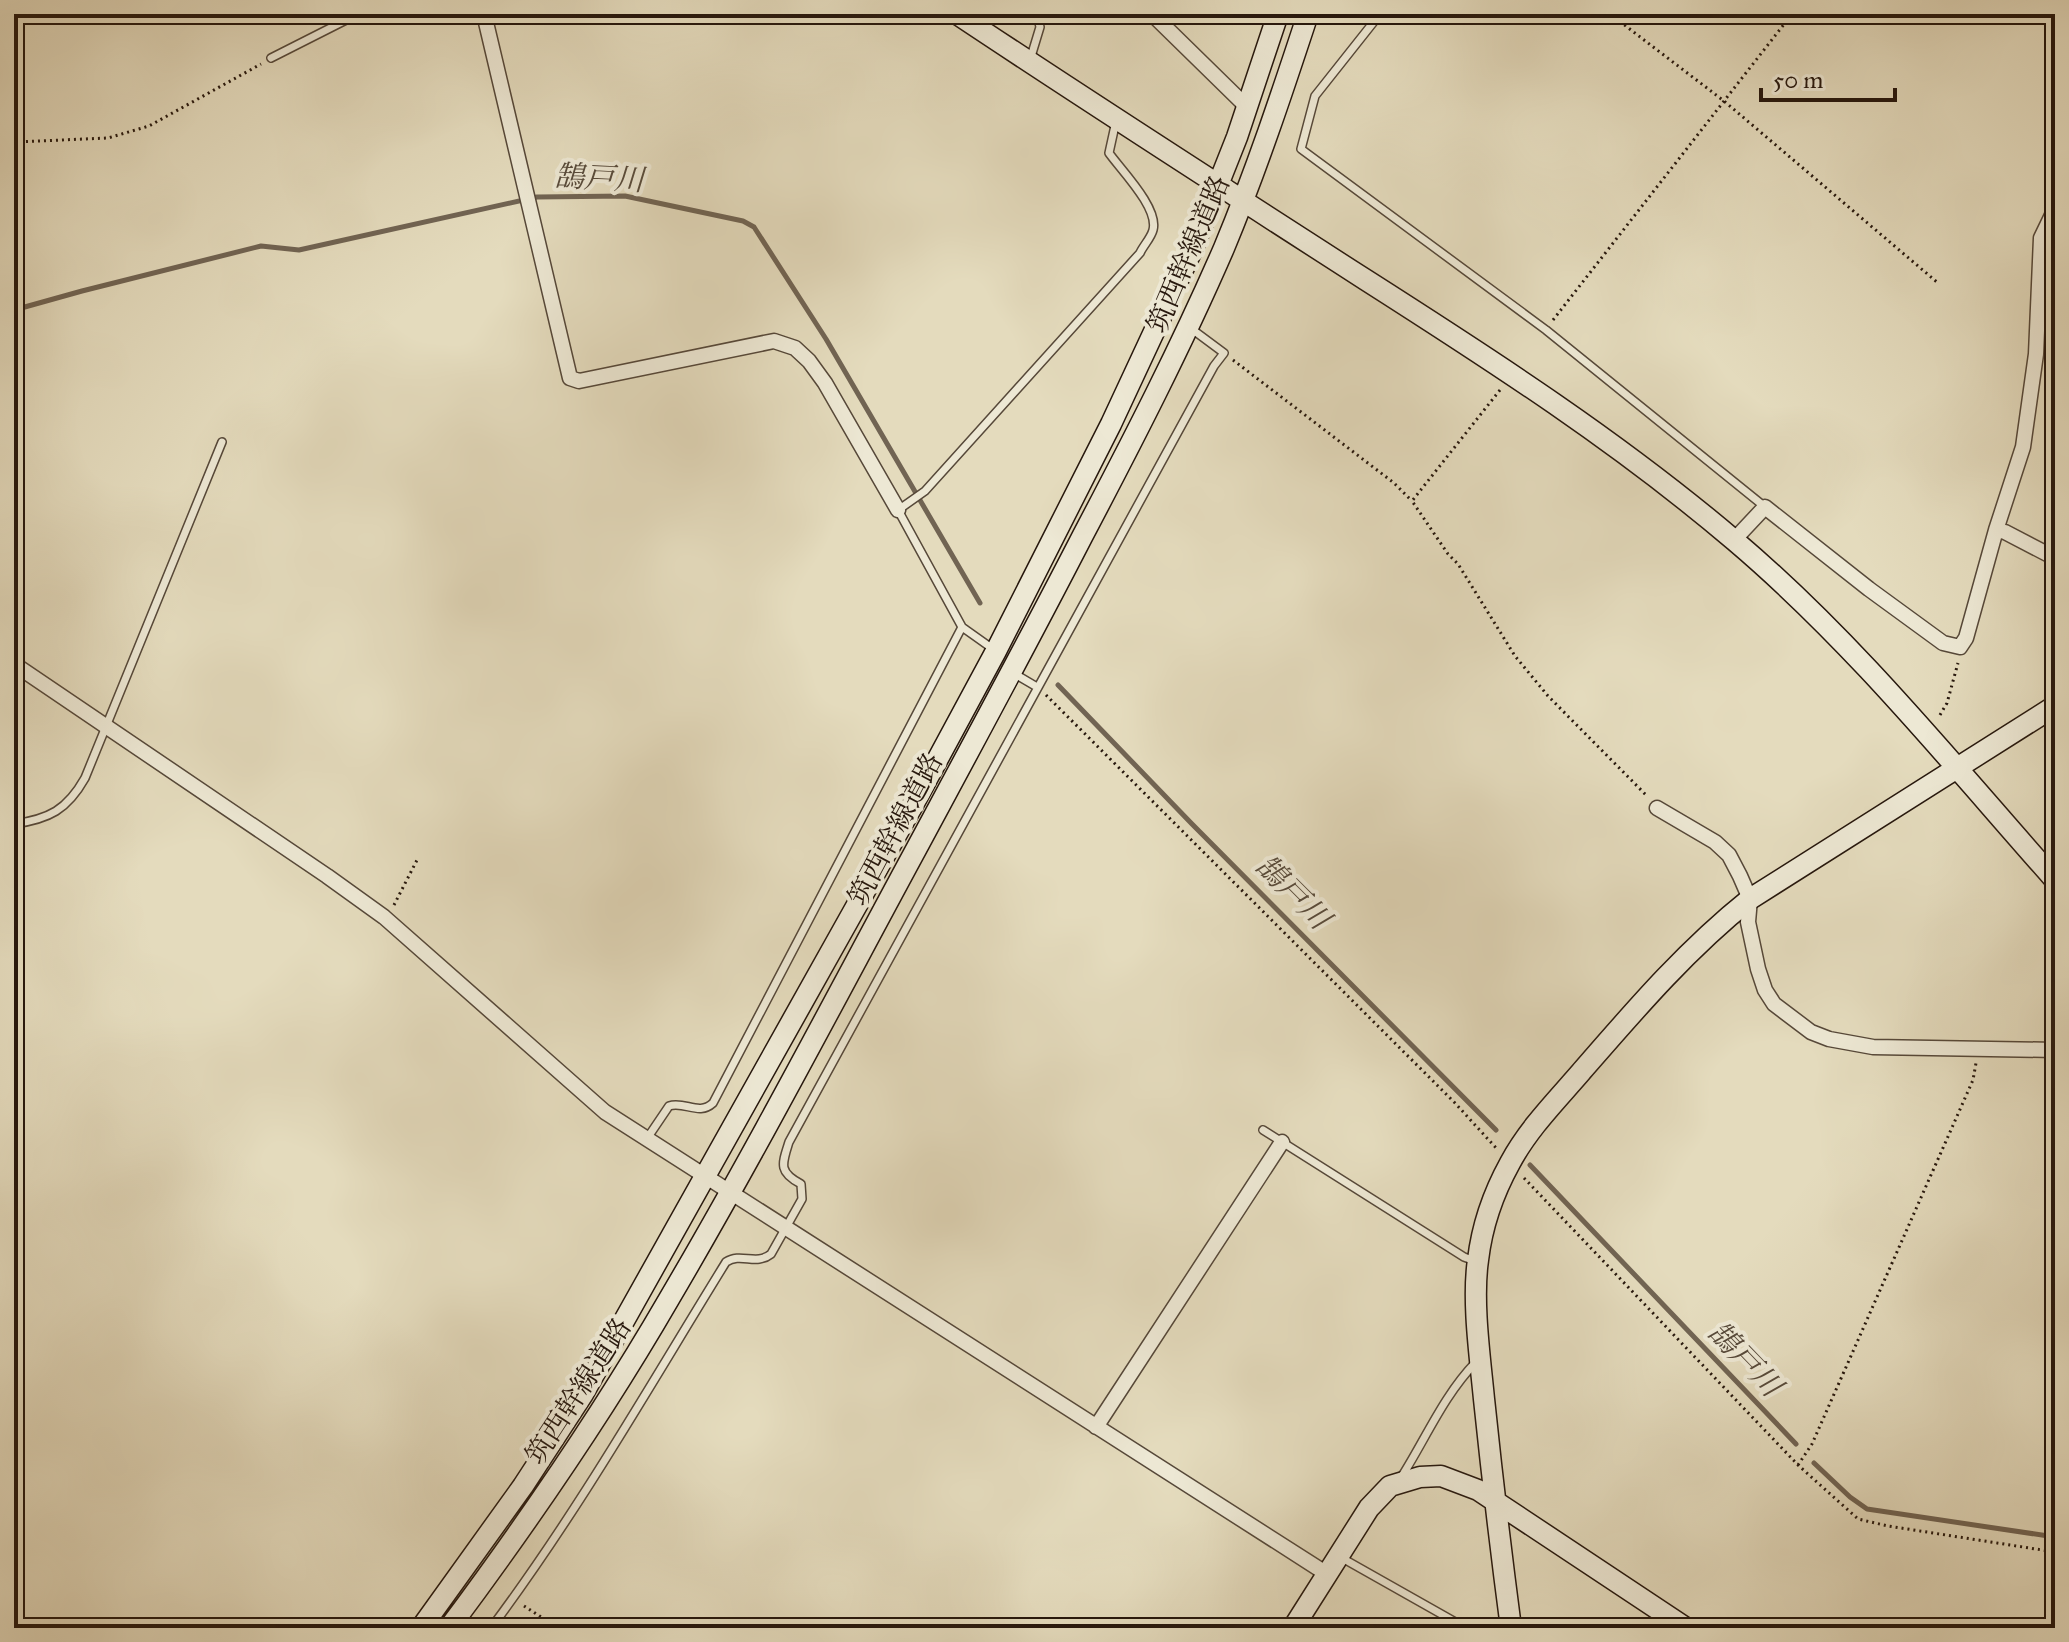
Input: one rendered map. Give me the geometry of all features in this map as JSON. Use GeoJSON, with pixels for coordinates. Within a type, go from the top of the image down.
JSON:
{"type":"FeatureCollection","features":[{"type":"Feature","properties":{"kind":"street"},"geometry":{"type":"LineString","coordinates":[[484,14],[570,378],[579,381],[774,341],[795,348],[825,383],[898,510]]}},
{"type":"Feature","properties":{"kind":"street"},"geometry":{"type":"LineString","coordinates":[[957,14],[1512,375],[1595,432],[1734,540],[1798,597],[1864,663],[2055,880]]}},
{"type":"Feature","properties":{"kind":"street"},"geometry":{"type":"LineString","coordinates":[[1152,14],[1247,107]]}},
{"type":"Feature","properties":{"kind":"street","name":"筑西幹線道路"},"geometry":{"type":"LineString","coordinates":[[421,1628],[523,1486],[583,1394],[996,651],[1111,424],[1193,248],[1247,107],[1278,14]]}},
{"type":"Feature","properties":{"kind":"street","name":"筑西幹線道路"},"geometry":{"type":"LineString","coordinates":[[449,1628],[502,1557],[617,1385],[669,1300],[1012,672],[1189,327],[1269,132],[1308,14]]}},
{"type":"Feature","properties":{"kind":"street"},"geometry":{"type":"LineString","coordinates":[[1734,540],[1765,507],[1943,643],[1960,647],[1966,638],[2023,447],[2036,354],[2041,238],[2055,209]]}},
{"type":"Feature","properties":{"kind":"street"},"geometry":{"type":"LineString","coordinates":[[1996,530],[2055,558]]}},
{"type":"Feature","properties":{"kind":"street"},"geometry":{"type":"LineString","coordinates":[[14,664],[384,917],[588,1099],[646,1140],[1327,1574]]}},
{"type":"Feature","properties":{"kind":"street"},"geometry":{"type":"LineString","coordinates":[[1511,1628],[1480,1358],[1476,1282],[1485,1224],[1509,1163],[1525,1137],[1662,981],[1714,928],[1750,899],[2055,706]]}},
{"type":"Feature","properties":{"kind":"street"},"geometry":{"type":"LineString","coordinates":[[1657,808],[1715,842],[1729,855],[1750,899],[1748,922],[1765,990],[1774,1004],[1811,1032],[1829,1039],[1873,1047],[2055,1050]]}},
{"type":"Feature","properties":{"kind":"street"},"geometry":{"type":"LineString","coordinates":[[1096,1427],[1282,1142]]}},
{"type":"Feature","properties":{"kind":"street"},"geometry":{"type":"LineString","coordinates":[[1293,1628],[1369,1508],[1390,1486],[1420,1477],[1441,1476],[1478,1490],[1686,1628]]}},
{"type":"Feature","properties":{"kind":"lane"},"geometry":{"type":"LineString","coordinates":[[271,58],[358,14]]}},
{"type":"Feature","properties":{"kind":"lane"},"geometry":{"type":"LineString","coordinates":[[1029,62],[1040,27],[1037,14]]}},
{"type":"Feature","properties":{"kind":"lane"},"geometry":{"type":"LineString","coordinates":[[1380,14],[1315,96],[1301,149],[1546,330],[1765,507]]}},
{"type":"Feature","properties":{"kind":"lane"},"geometry":{"type":"LineString","coordinates":[[996,651],[962,627],[898,510],[925,491],[1140,253],[1153,229],[1151,215],[1146,202],[1109,153],[1117,119]]}},
{"type":"Feature","properties":{"kind":"lane"},"geometry":{"type":"LineString","coordinates":[[491,1628],[576,1505],[726,1262],[734,1257],[753,1261],[771,1254],[802,1199],[801,1184],[788,1177],[784,1170],[783,1160],[789,1142],[1037,687],[1224,353],[1189,327]]}},
{"type":"Feature","properties":{"kind":"lane"},"geometry":{"type":"LineString","coordinates":[[14,824],[55,813],[76,794],[85,778],[222,442]]}},
{"type":"Feature","properties":{"kind":"lane"},"geometry":{"type":"LineString","coordinates":[[646,1140],[669,1106],[675,1104],[705,1109],[713,1103],[962,627]]}},
{"type":"Feature","properties":{"kind":"lane"},"geometry":{"type":"LineString","coordinates":[[1012,672],[1037,687]]}},
{"type":"Feature","properties":{"kind":"lane"},"geometry":{"type":"LineString","coordinates":[[1263,1130],[1464,1257],[1477,1261]]}},
{"type":"Feature","properties":{"kind":"lane"},"geometry":{"type":"LineString","coordinates":[[1397,1484],[1431,1424],[1466,1372],[1480,1358]]}},
{"type":"Feature","properties":{"kind":"lane"},"geometry":{"type":"LineString","coordinates":[[1338,1555],[1466,1628]]}},
{"type":"Feature","properties":{"kind":"path"},"geometry":{"type":"LineString","coordinates":[[1610,14],[1724,101],[1938,283]]}},
{"type":"Feature","properties":{"kind":"path"},"geometry":{"type":"LineString","coordinates":[[1546,330],[1792,14]]}},
{"type":"Feature","properties":{"kind":"path"},"geometry":{"type":"LineString","coordinates":[[14,142],[108,138],[149,126],[271,58]]}},
{"type":"Feature","properties":{"kind":"path"},"geometry":{"type":"LineString","coordinates":[[1224,353],[1394,483],[1412,501],[1458,564],[1515,656],[1539,686],[1657,808]]}},
{"type":"Feature","properties":{"kind":"path"},"geometry":{"type":"LineString","coordinates":[[1412,501],[1512,375]]}},
{"type":"Feature","properties":{"kind":"path"},"geometry":{"type":"LineString","coordinates":[[1940,715],[1947,703],[1960,647]]}},
{"type":"Feature","properties":{"kind":"path"},"geometry":{"type":"LineString","coordinates":[[1037,687],[1433,1080],[1798,1465],[1858,1519],[2055,1552]]}},
{"type":"Feature","properties":{"kind":"path"},"geometry":{"type":"LineString","coordinates":[[384,917],[399,897],[417,860]]}},
{"type":"Feature","properties":{"kind":"path"},"geometry":{"type":"LineString","coordinates":[[1798,1465],[1812,1444],[1973,1080],[1978,1049]]}},
{"type":"Feature","properties":{"kind":"path"},"geometry":{"type":"LineString","coordinates":[[513,1599],[558,1628]]}},
{"type":"Feature","properties":{"kind":"waterway","name":"鵠戸川"},"geometry":{"type":"LineString","coordinates":[[14,310],[261,246],[299,250],[537,197],[625,196],[743,221],[754,227],[826,339],[980,603]]}},
{"type":"Feature","properties":{"kind":"waterway","name":"鵠戸川"},"geometry":{"type":"LineString","coordinates":[[1058,685],[1496,1130]]}},
{"type":"Feature","properties":{"kind":"waterway","name":"鵠戸川"},"geometry":{"type":"LineString","coordinates":[[1530,1165],[1796,1444]]}},
{"type":"Feature","properties":{"kind":"waterway","name":"鵠戸川"},"geometry":{"type":"LineString","coordinates":[[1814,1463],[1867,1509],[2055,1537]]}}]}
